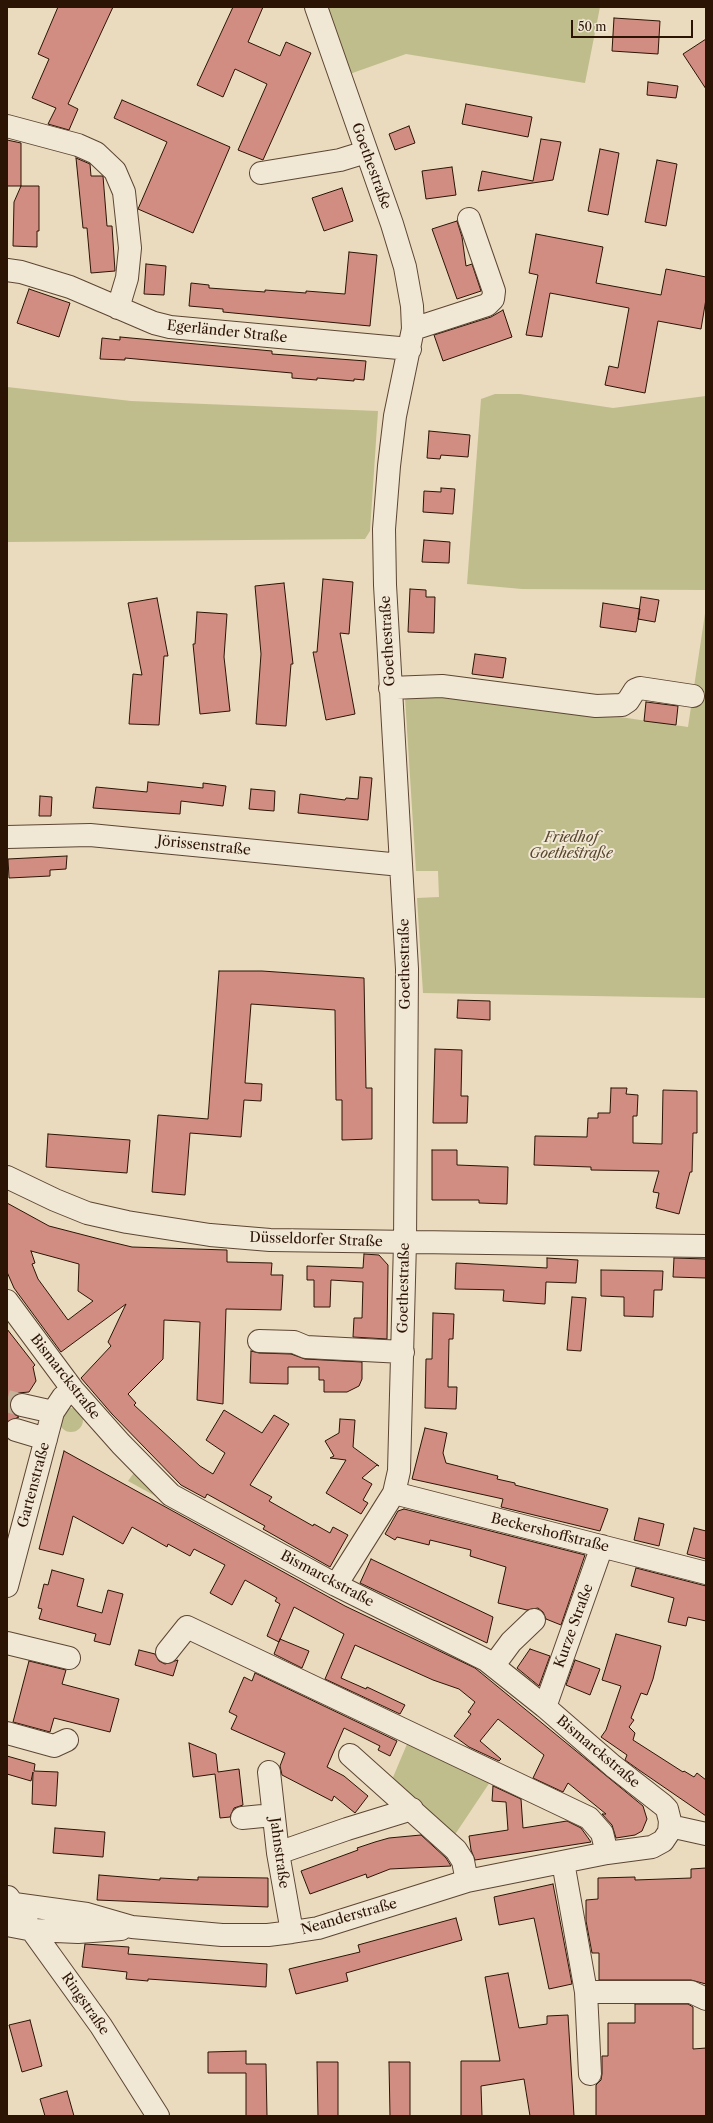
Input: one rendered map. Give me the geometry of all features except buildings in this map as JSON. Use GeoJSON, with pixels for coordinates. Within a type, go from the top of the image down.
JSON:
{"type":"FeatureCollection","features":[{"type":"Feature","properties":{"kind":"street","name":"Goethestraße"},"geometry":{"type":"LineString","coordinates":[[316,7],[392,224],[405,267],[412,306],[411,339],[396,412],[386,499],[384,573],[407,969],[405,1242],[399,1471],[394,1493],[336,1585]]}},
{"type":"Feature","properties":{"kind":"street"},"geometry":{"type":"LineString","coordinates":[[7,126],[78,144],[96,153],[115,170],[124,192],[130,248],[127,278],[118,308]]}},
{"type":"Feature","properties":{"kind":"street"},"geometry":{"type":"LineString","coordinates":[[261,173],[340,160],[366,152]]}},
{"type":"Feature","properties":{"kind":"street"},"geometry":{"type":"LineString","coordinates":[[411,339],[487,305],[493,299],[494,291],[470,219]]}},
{"type":"Feature","properties":{"kind":"street","name":"Egerländer Straße"},"geometry":{"type":"LineString","coordinates":[[7,270],[22,272],[70,287],[154,323],[170,328],[411,339]]}},
{"type":"Feature","properties":{"kind":"street"},"geometry":{"type":"LineString","coordinates":[[390,688],[442,686],[596,706],[622,705],[628,701],[635,690],[640,688],[693,696]]}},
{"type":"Feature","properties":{"kind":"street","name":"Jörissenstraße"},"geometry":{"type":"LineString","coordinates":[[7,837],[90,834],[401,865]]}},
{"type":"Feature","properties":{"kind":"street","name":"Düsseldorfer Straße"},"geometry":{"type":"LineString","coordinates":[[7,1177],[55,1200],[87,1213],[127,1222],[198,1234],[270,1240],[706,1246]]}},
{"type":"Feature","properties":{"kind":"street","name":"Bismarckstraße"},"geometry":{"type":"LineString","coordinates":[[7,1301],[73,1390],[126,1450],[171,1495],[336,1585],[477,1654],[494,1665],[613,1766],[663,1805],[670,1816],[670,1826]]}},
{"type":"Feature","properties":{"kind":"street"},"geometry":{"type":"LineString","coordinates":[[258,1341],[294,1342],[306,1347],[402,1352]]}},
{"type":"Feature","properties":{"kind":"street","name":"Gartenstraße"},"geometry":{"type":"LineString","coordinates":[[7,1586],[53,1412],[63,1397],[73,1390]]}},
{"type":"Feature","properties":{"kind":"street"},"geometry":{"type":"LineString","coordinates":[[22,1405],[53,1412]]}},
{"type":"Feature","properties":{"kind":"street"},"geometry":{"type":"LineString","coordinates":[[16,1430],[46,1439]]}},
{"type":"Feature","properties":{"kind":"street","name":"Beckershoffstraße"},"geometry":{"type":"LineString","coordinates":[[394,1493],[706,1573]]}},
{"type":"Feature","properties":{"kind":"street","name":"Kurze Straße"},"geometry":{"type":"LineString","coordinates":[[545,1707],[602,1546]]}},
{"type":"Feature","properties":{"kind":"street"},"geometry":{"type":"LineString","coordinates":[[494,1665],[511,1642],[534,1620]]}},
{"type":"Feature","properties":{"kind":"street"},"geometry":{"type":"LineString","coordinates":[[167,1652],[187,1627],[589,1818],[602,1834],[607,1853]]}},
{"type":"Feature","properties":{"kind":"street"},"geometry":{"type":"LineString","coordinates":[[7,1643],[69,1658]]}},
{"type":"Feature","properties":{"kind":"street"},"geometry":{"type":"LineString","coordinates":[[7,1733],[54,1746],[67,1740]]}},
{"type":"Feature","properties":{"kind":"street"},"geometry":{"type":"LineString","coordinates":[[350,1755],[456,1850],[463,1861],[467,1882]]}},
{"type":"Feature","properties":{"kind":"street","name":"Jahnstraße"},"geometry":{"type":"LineString","coordinates":[[269,1772],[278,1853],[292,1932]]}},
{"type":"Feature","properties":{"kind":"street"},"geometry":{"type":"LineString","coordinates":[[278,1853],[347,1829],[412,1809]]}},
{"type":"Feature","properties":{"kind":"street"},"geometry":{"type":"LineString","coordinates":[[242,1818],[273,1815]]}},
{"type":"Feature","properties":{"kind":"street"},"geometry":{"type":"LineString","coordinates":[[670,1826],[706,1834]]}},
{"type":"Feature","properties":{"kind":"street","name":"Neanderstraße"},"geometry":{"type":"LineString","coordinates":[[7,1925],[33,1930],[78,1932],[132,1927],[222,1935],[268,1935],[292,1932],[318,1928],[467,1882],[607,1853],[659,1844],[666,1837],[670,1826]]}},
{"type":"Feature","properties":{"kind":"street"},"geometry":{"type":"LineString","coordinates":[[563,1862],[582,1944],[590,2074]]}},
{"type":"Feature","properties":{"kind":"street","name":"Neanderstraße"},"geometry":{"type":"LineString","coordinates":[[9,1901],[82,1913],[132,1927]]}},
{"type":"Feature","properties":{"kind":"street","name":"Ringstraße"},"geometry":{"type":"LineString","coordinates":[[9,1901],[33,1930],[101,2026],[158,2116]]}},
{"type":"Feature","properties":{"kind":"street"},"geometry":{"type":"LineString","coordinates":[[586,1992],[698,1996]]}},
{"type":"Feature","properties":{"kind":"green space"},"geometry":{"type":"Polygon","coordinates":[[[318,7],[600,7],[585,83],[406,54],[344,76],[318,7]]]}},
{"type":"Feature","properties":{"kind":"green space"},"geometry":{"type":"Polygon","coordinates":[[[7,387],[131,401],[378,411],[370,531],[365,539],[7,542],[7,387]]]}},
{"type":"Feature","properties":{"kind":"green space"},"geometry":{"type":"Polygon","coordinates":[[[495,394],[520,394],[613,408],[706,396],[706,590],[522,589],[467,584],[481,399],[495,394]]]}},
{"type":"Feature","properties":{"kind":"green space","name":"Friedhof Goethestraße"},"geometry":{"type":"Polygon","coordinates":[[[706,607],[706,998],[423,993],[417,898],[439,897],[438,871],[416,871],[405,698],[457,693],[688,727],[706,607]]]}},
{"type":"Feature","properties":{"kind":"green space"},"geometry":{"type":"Polygon","coordinates":[[[71,1408],[80,1411],[83,1420],[80,1429],[71,1432],[62,1429],[59,1420],[62,1411],[71,1408]]]}},
{"type":"Feature","properties":{"kind":"green space"},"geometry":{"type":"Polygon","coordinates":[[[136,1470],[159,1498],[128,1481],[136,1470]]]}},
{"type":"Feature","properties":{"kind":"green space"},"geometry":{"type":"Polygon","coordinates":[[[410,1737],[494,1776],[454,1836],[391,1782],[410,1737]]]}},
{"type":"Feature","properties":{"kind":"tunnel"},"geometry":{"type":"LineString","coordinates":[[7,1401],[22,1405]]}}]}
